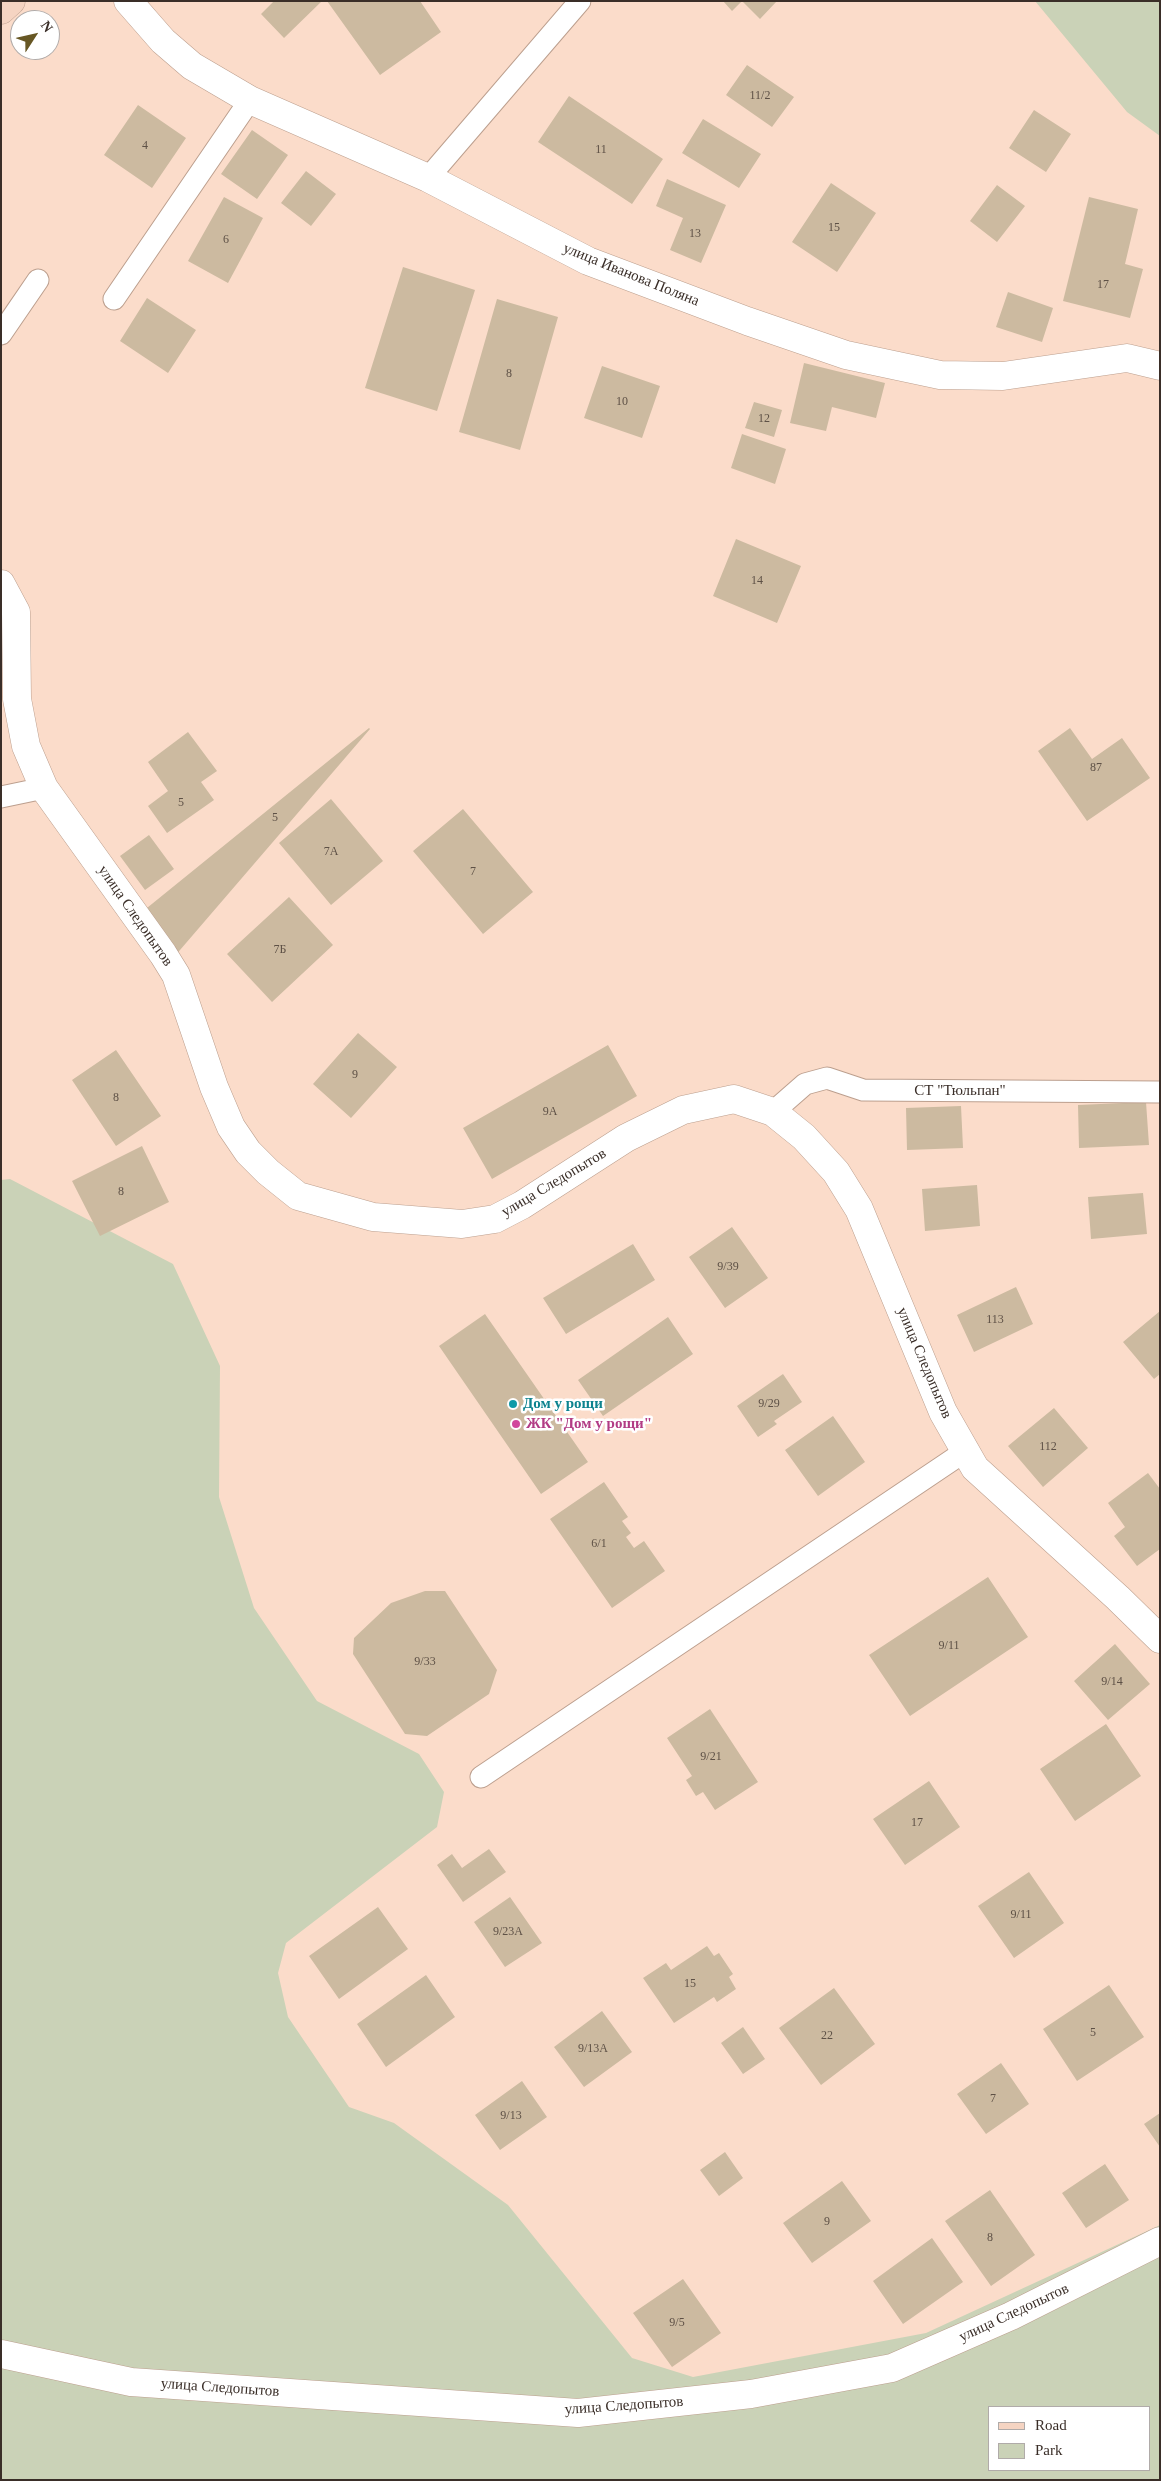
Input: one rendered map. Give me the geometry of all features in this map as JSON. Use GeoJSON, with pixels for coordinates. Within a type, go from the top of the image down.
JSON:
{"type":"FeatureCollection","features":[{"type":"Feature","properties":{"kind":"street"},"geometry":{"type":"LineString","coordinates":[[1,10],[10,1]]}},
{"type":"Feature","properties":{"kind":"street","name":"улица Иванова Поляна"},"geometry":{"type":"LineString","coordinates":[[128,1],[163,41],[192,66],[250,100],[428,178],[588,261],[747,321],[846,355],[940,375],[1003,376],[1127,358],[1160,366]]}},
{"type":"Feature","properties":{"kind":"street","name":"улица Следопытов"},"geometry":{"type":"LineString","coordinates":[[1,584],[16,612],[17,699],[26,746],[44,788],[176,975],[214,1087],[231,1127],[248,1152],[268,1172],[298,1196],[373,1217],[462,1224],[496,1218],[522,1206],[626,1138],[683,1110],[734,1099],[773,1112],[804,1137],[836,1172],[859,1208],[943,1412],[974,1468],[1118,1598],[1160,1639]]}},
{"type":"Feature","properties":{"kind":"street","name":"улица Следопытов"},"geometry":{"type":"LineString","coordinates":[[1,2354],[131,2382],[578,2413],[751,2394],[892,2368],[1011,2316],[1160,2241]]}},
{"type":"Feature","properties":{"kind":"lane"},"geometry":{"type":"LineString","coordinates":[[428,178],[580,1]]}},
{"type":"Feature","properties":{"kind":"lane"},"geometry":{"type":"LineString","coordinates":[[114,299],[250,100]]}},
{"type":"Feature","properties":{"kind":"lane"},"geometry":{"type":"LineString","coordinates":[[1,334],[38,280]]}},
{"type":"Feature","properties":{"kind":"lane"},"geometry":{"type":"LineString","coordinates":[[1,797],[44,788]]}},
{"type":"Feature","properties":{"kind":"lane","name":"СТ \"Тюльпан\""},"geometry":{"type":"LineString","coordinates":[[773,1112],[805,1084],[827,1078],[863,1090],[1160,1092]]}},
{"type":"Feature","properties":{"kind":"lane"},"geometry":{"type":"LineString","coordinates":[[481,1777],[964,1452]]}},
{"type":"Feature","properties":{"kind":"green space"},"geometry":{"type":"Polygon","coordinates":[[[1035,1],[1160,1],[1160,136],[1127,112],[1035,1]]]}},
{"type":"Feature","properties":{"kind":"green space"},"geometry":{"type":"Polygon","coordinates":[[[10,1179],[173,1264],[220,1366],[219,1497],[254,1608],[317,1701],[419,1754],[444,1792],[437,1827],[286,1943],[278,1973],[288,2017],[349,2107],[394,2123],[508,2205],[632,2358],[693,2377],[926,2333],[1160,2225],[1160,2480],[1,2480],[1,1180],[10,1179]]]}},
{"type":"Feature","properties":{"kind":"building"},"geometry":{"type":"Polygon","coordinates":[[[274,1],[322,1],[284,38],[261,14],[274,1]]]}},
{"type":"Feature","properties":{"kind":"building"},"geometry":{"type":"Polygon","coordinates":[[[327,1],[420,1],[441,32],[380,75],[327,1]]]}},
{"type":"Feature","properties":{"kind":"building"},"geometry":{"type":"Polygon","coordinates":[[[723,1],[742,1],[732,11],[723,1]]]}},
{"type":"Feature","properties":{"kind":"building"},"geometry":{"type":"Polygon","coordinates":[[[742,1],[777,1],[760,19],[742,1]]]}},
{"type":"Feature","properties":{"kind":"building"},"geometry":{"type":"Polygon","coordinates":[[[747,65],[794,97],[772,127],[726,95],[747,65]]]}},
{"type":"Feature","properties":{"kind":"building"},"geometry":{"type":"Polygon","coordinates":[[[569,96],[663,159],[632,204],[538,142],[569,96]]]}},
{"type":"Feature","properties":{"kind":"building"},"geometry":{"type":"Polygon","coordinates":[[[138,105],[186,138],[152,188],[104,155],[138,105]]]}},
{"type":"Feature","properties":{"kind":"building"},"geometry":{"type":"Polygon","coordinates":[[[1034,110],[1071,134],[1046,172],[1009,148],[1034,110]]]}},
{"type":"Feature","properties":{"kind":"building"},"geometry":{"type":"Polygon","coordinates":[[[703,119],[761,154],[739,188],[682,153],[703,119]]]}},
{"type":"Feature","properties":{"kind":"building"},"geometry":{"type":"Polygon","coordinates":[[[252,130],[288,155],[257,199],[221,174],[252,130]]]}},
{"type":"Feature","properties":{"kind":"building"},"geometry":{"type":"Polygon","coordinates":[[[306,171],[336,194],[311,226],[281,203],[306,171]]]}},
{"type":"Feature","properties":{"kind":"building"},"geometry":{"type":"Polygon","coordinates":[[[667,179],[726,205],[701,263],[670,250],[683,218],[656,206],[667,179]]]}},
{"type":"Feature","properties":{"kind":"building"},"geometry":{"type":"Polygon","coordinates":[[[831,183],[876,213],[837,272],[792,242],[831,183]]]}},
{"type":"Feature","properties":{"kind":"building"},"geometry":{"type":"Polygon","coordinates":[[[997,185],[1025,206],[997,242],[970,221],[997,185]]]}},
{"type":"Feature","properties":{"kind":"building"},"geometry":{"type":"Polygon","coordinates":[[[224,197],[263,218],[228,283],[188,261],[224,197]]]}},
{"type":"Feature","properties":{"kind":"building"},"geometry":{"type":"Polygon","coordinates":[[[1089,197],[1138,209],[1125,264],[1143,269],[1130,318],[1063,301],[1089,197]]]}},
{"type":"Feature","properties":{"kind":"building"},"geometry":{"type":"Polygon","coordinates":[[[403,267],[475,290],[437,411],[365,388],[403,267]]]}},
{"type":"Feature","properties":{"kind":"building"},"geometry":{"type":"Polygon","coordinates":[[[1008,292],[1053,308],[1042,342],[996,327],[1008,292]]]}},
{"type":"Feature","properties":{"kind":"building"},"geometry":{"type":"Polygon","coordinates":[[[147,298],[196,330],[168,373],[120,341],[147,298]]]}},
{"type":"Feature","properties":{"kind":"building"},"geometry":{"type":"Polygon","coordinates":[[[497,299],[558,317],[520,450],[459,432],[497,299]]]}},
{"type":"Feature","properties":{"kind":"building"},"geometry":{"type":"Polygon","coordinates":[[[804,363],[885,383],[876,418],[832,407],[826,431],[790,423],[804,363]]]}},
{"type":"Feature","properties":{"kind":"building"},"geometry":{"type":"Polygon","coordinates":[[[602,366],[660,386],[642,438],[584,418],[602,366]]]}},
{"type":"Feature","properties":{"kind":"building"},"geometry":{"type":"Polygon","coordinates":[[[754,402],[782,410],[774,437],[745,428],[754,402]]]}},
{"type":"Feature","properties":{"kind":"building"},"geometry":{"type":"Polygon","coordinates":[[[742,434],[786,449],[775,484],[731,468],[742,434]]]}},
{"type":"Feature","properties":{"kind":"building"},"geometry":{"type":"Polygon","coordinates":[[[736,539],[801,566],[777,623],[713,596],[736,539]]]}},
{"type":"Feature","properties":{"kind":"building"},"geometry":{"type":"Polygon","coordinates":[[[1070,728],[1092,759],[1122,738],[1150,778],[1087,821],[1038,751],[1070,728]]]}},
{"type":"Feature","properties":{"kind":"building"},"geometry":{"type":"Polygon","coordinates":[[[370,729],[174,957],[142,912],[370,729]]]}},
{"type":"Feature","properties":{"kind":"building"},"geometry":{"type":"Polygon","coordinates":[[[188,732],[217,771],[201,782],[214,800],[167,833],[148,806],[168,791],[148,762],[188,732]]]}},
{"type":"Feature","properties":{"kind":"building"},"geometry":{"type":"Polygon","coordinates":[[[331,799],[383,861],[331,905],[279,843],[331,799]]]}},
{"type":"Feature","properties":{"kind":"building"},"geometry":{"type":"Polygon","coordinates":[[[463,809],[533,892],[483,934],[413,851],[463,809]]]}},
{"type":"Feature","properties":{"kind":"building"},"geometry":{"type":"Polygon","coordinates":[[[149,835],[174,869],[145,890],[120,856],[149,835]]]}},
{"type":"Feature","properties":{"kind":"building"},"geometry":{"type":"Polygon","coordinates":[[[289,897],[333,945],[272,1002],[227,954],[289,897]]]}},
{"type":"Feature","properties":{"kind":"building"},"geometry":{"type":"Polygon","coordinates":[[[358,1033],[397,1067],[351,1118],[313,1084],[358,1033]]]}},
{"type":"Feature","properties":{"kind":"building"},"geometry":{"type":"Polygon","coordinates":[[[608,1045],[637,1096],[492,1179],[463,1128],[608,1045]]]}},
{"type":"Feature","properties":{"kind":"building"},"geometry":{"type":"Polygon","coordinates":[[[116,1050],[161,1116],[116,1146],[72,1080],[116,1050]]]}},
{"type":"Feature","properties":{"kind":"building"},"geometry":{"type":"Polygon","coordinates":[[[1146,1102],[1149,1145],[1079,1148],[1078,1105],[1146,1102]]]}},
{"type":"Feature","properties":{"kind":"building"},"geometry":{"type":"Polygon","coordinates":[[[961,1106],[963,1148],[907,1150],[906,1108],[961,1106]]]}},
{"type":"Feature","properties":{"kind":"building"},"geometry":{"type":"Polygon","coordinates":[[[142,1146],[169,1202],[100,1236],[72,1181],[142,1146]]]}},
{"type":"Feature","properties":{"kind":"building"},"geometry":{"type":"Polygon","coordinates":[[[977,1185],[980,1226],[925,1231],[922,1189],[977,1185]]]}},
{"type":"Feature","properties":{"kind":"building"},"geometry":{"type":"Polygon","coordinates":[[[1143,1193],[1147,1234],[1091,1239],[1088,1197],[1143,1193]]]}},
{"type":"Feature","properties":{"kind":"building"},"geometry":{"type":"Polygon","coordinates":[[[732,1227],[768,1278],[725,1308],[689,1257],[732,1227]]]}},
{"type":"Feature","properties":{"kind":"building"},"geometry":{"type":"Polygon","coordinates":[[[633,1244],[655,1280],[566,1334],[543,1298],[633,1244]]]}},
{"type":"Feature","properties":{"kind":"building"},"geometry":{"type":"Polygon","coordinates":[[[1016,1287],[1033,1324],[974,1352],[957,1315],[1016,1287]]]}},
{"type":"Feature","properties":{"kind":"building"},"geometry":{"type":"Polygon","coordinates":[[[1160,1311],[1160,1374],[1154,1379],[1123,1342],[1160,1311]]]}},
{"type":"Feature","properties":{"kind":"building","name":"Дом у рощи"},"geometry":{"type":"Polygon","coordinates":[[[485,1314],[588,1462],[541,1494],[439,1346],[485,1314]]]}},
{"type":"Feature","properties":{"kind":"building"},"geometry":{"type":"Polygon","coordinates":[[[668,1317],[693,1354],[603,1416],[578,1380],[668,1317]]]}},
{"type":"Feature","properties":{"kind":"building"},"geometry":{"type":"Polygon","coordinates":[[[783,1374],[802,1402],[774,1421],[777,1424],[758,1437],[737,1406],[783,1374]]]}},
{"type":"Feature","properties":{"kind":"building"},"geometry":{"type":"Polygon","coordinates":[[[1054,1408],[1088,1448],[1043,1487],[1008,1446],[1054,1408]]]}},
{"type":"Feature","properties":{"kind":"building"},"geometry":{"type":"Polygon","coordinates":[[[833,1416],[865,1462],[818,1496],[785,1450],[833,1416]]]}},
{"type":"Feature","properties":{"kind":"building"},"geometry":{"type":"Polygon","coordinates":[[[1148,1473],[1160,1489],[1160,1549],[1137,1566],[1114,1536],[1125,1527],[1108,1503],[1148,1473]]]}},
{"type":"Feature","properties":{"kind":"building"},"geometry":{"type":"Polygon","coordinates":[[[604,1482],[628,1517],[622,1521],[631,1533],[626,1537],[634,1548],[644,1541],[665,1571],[612,1608],[550,1519],[604,1482]]]}},
{"type":"Feature","properties":{"kind":"building"},"geometry":{"type":"Polygon","coordinates":[[[988,1577],[1028,1637],[910,1716],[869,1655],[988,1577]]]}},
{"type":"Feature","properties":{"kind":"building"},"geometry":{"type":"Polygon","coordinates":[[[425,1591],[445,1591],[497,1670],[489,1694],[427,1736],[405,1734],[353,1654],[354,1638],[391,1603],[425,1591]]]}},
{"type":"Feature","properties":{"kind":"building"},"geometry":{"type":"Polygon","coordinates":[[[1115,1644],[1150,1684],[1108,1720],[1074,1681],[1115,1644]]]}},
{"type":"Feature","properties":{"kind":"building"},"geometry":{"type":"Polygon","coordinates":[[[710,1709],[758,1782],[715,1810],[703,1792],[696,1796],[686,1780],[692,1776],[667,1738],[710,1709]]]}},
{"type":"Feature","properties":{"kind":"building"},"geometry":{"type":"Polygon","coordinates":[[[1106,1724],[1141,1776],[1075,1821],[1040,1769],[1106,1724]]]}},
{"type":"Feature","properties":{"kind":"building"},"geometry":{"type":"Polygon","coordinates":[[[929,1781],[960,1827],[905,1865],[873,1819],[929,1781]]]}},
{"type":"Feature","properties":{"kind":"building"},"geometry":{"type":"Polygon","coordinates":[[[489,1849],[506,1872],[463,1902],[437,1865],[452,1854],[462,1868],[489,1849]]]}},
{"type":"Feature","properties":{"kind":"building"},"geometry":{"type":"Polygon","coordinates":[[[1029,1872],[1064,1923],[1014,1958],[978,1906],[1029,1872]]]}},
{"type":"Feature","properties":{"kind":"building"},"geometry":{"type":"Polygon","coordinates":[[[510,1897],[542,1943],[505,1967],[474,1922],[510,1897]]]}},
{"type":"Feature","properties":{"kind":"building"},"geometry":{"type":"Polygon","coordinates":[[[378,1907],[408,1949],[339,1999],[309,1956],[378,1907]]]}},
{"type":"Feature","properties":{"kind":"building"},"geometry":{"type":"Polygon","coordinates":[[[707,1946],[714,1956],[719,1953],[733,1974],[729,1977],[736,1989],[717,2002],[714,1997],[674,2023],[643,1978],[666,1963],[671,1970],[707,1946]]]}},
{"type":"Feature","properties":{"kind":"building"},"geometry":{"type":"Polygon","coordinates":[[[426,1975],[455,2017],[386,2067],[357,2024],[426,1975]]]}},
{"type":"Feature","properties":{"kind":"building"},"geometry":{"type":"Polygon","coordinates":[[[1109,1985],[1144,2037],[1077,2081],[1043,2029],[1109,1985]]]}},
{"type":"Feature","properties":{"kind":"building"},"geometry":{"type":"Polygon","coordinates":[[[834,1988],[875,2044],[821,2085],[779,2028],[834,1988]]]}},
{"type":"Feature","properties":{"kind":"building"},"geometry":{"type":"Polygon","coordinates":[[[602,2011],[632,2052],[584,2087],[554,2047],[602,2011]]]}},
{"type":"Feature","properties":{"kind":"building"},"geometry":{"type":"Polygon","coordinates":[[[743,2027],[765,2059],[743,2074],[721,2043],[743,2027]]]}},
{"type":"Feature","properties":{"kind":"building"},"geometry":{"type":"Polygon","coordinates":[[[1001,2063],[1029,2104],[986,2134],[957,2094],[1001,2063]]]}},
{"type":"Feature","properties":{"kind":"building"},"geometry":{"type":"Polygon","coordinates":[[[522,2081],[547,2117],[500,2150],[475,2115],[522,2081]]]}},
{"type":"Feature","properties":{"kind":"building"},"geometry":{"type":"Polygon","coordinates":[[[1160,2113],[1160,2147],[1144,2124],[1160,2113]]]}},
{"type":"Feature","properties":{"kind":"building"},"geometry":{"type":"Polygon","coordinates":[[[725,2152],[743,2178],[719,2196],[700,2170],[725,2152]]]}},
{"type":"Feature","properties":{"kind":"building"},"geometry":{"type":"Polygon","coordinates":[[[1105,2164],[1129,2200],[1086,2228],[1062,2193],[1105,2164]]]}},
{"type":"Feature","properties":{"kind":"building"},"geometry":{"type":"Polygon","coordinates":[[[842,2181],[871,2221],[812,2263],[783,2223],[842,2181]]]}},
{"type":"Feature","properties":{"kind":"building"},"geometry":{"type":"Polygon","coordinates":[[[990,2190],[1035,2255],[991,2286],[945,2221],[990,2190]]]}},
{"type":"Feature","properties":{"kind":"building"},"geometry":{"type":"Polygon","coordinates":[[[932,2238],[963,2282],[903,2324],[873,2281],[932,2238]]]}},
{"type":"Feature","properties":{"kind":"building"},"geometry":{"type":"Polygon","coordinates":[[[683,2279],[721,2333],[672,2367],[633,2313],[683,2279]]]}},
{"type":"Feature","properties":{"kind":"place","name":"Дом у рощи"},"geometry":{"type":"Point","coordinates":[513,1404]}},
{"type":"Feature","properties":{"kind":"place","name":"ЖК \"Дом у рощи\""},"geometry":{"type":"Point","coordinates":[516,1424]}}]}
